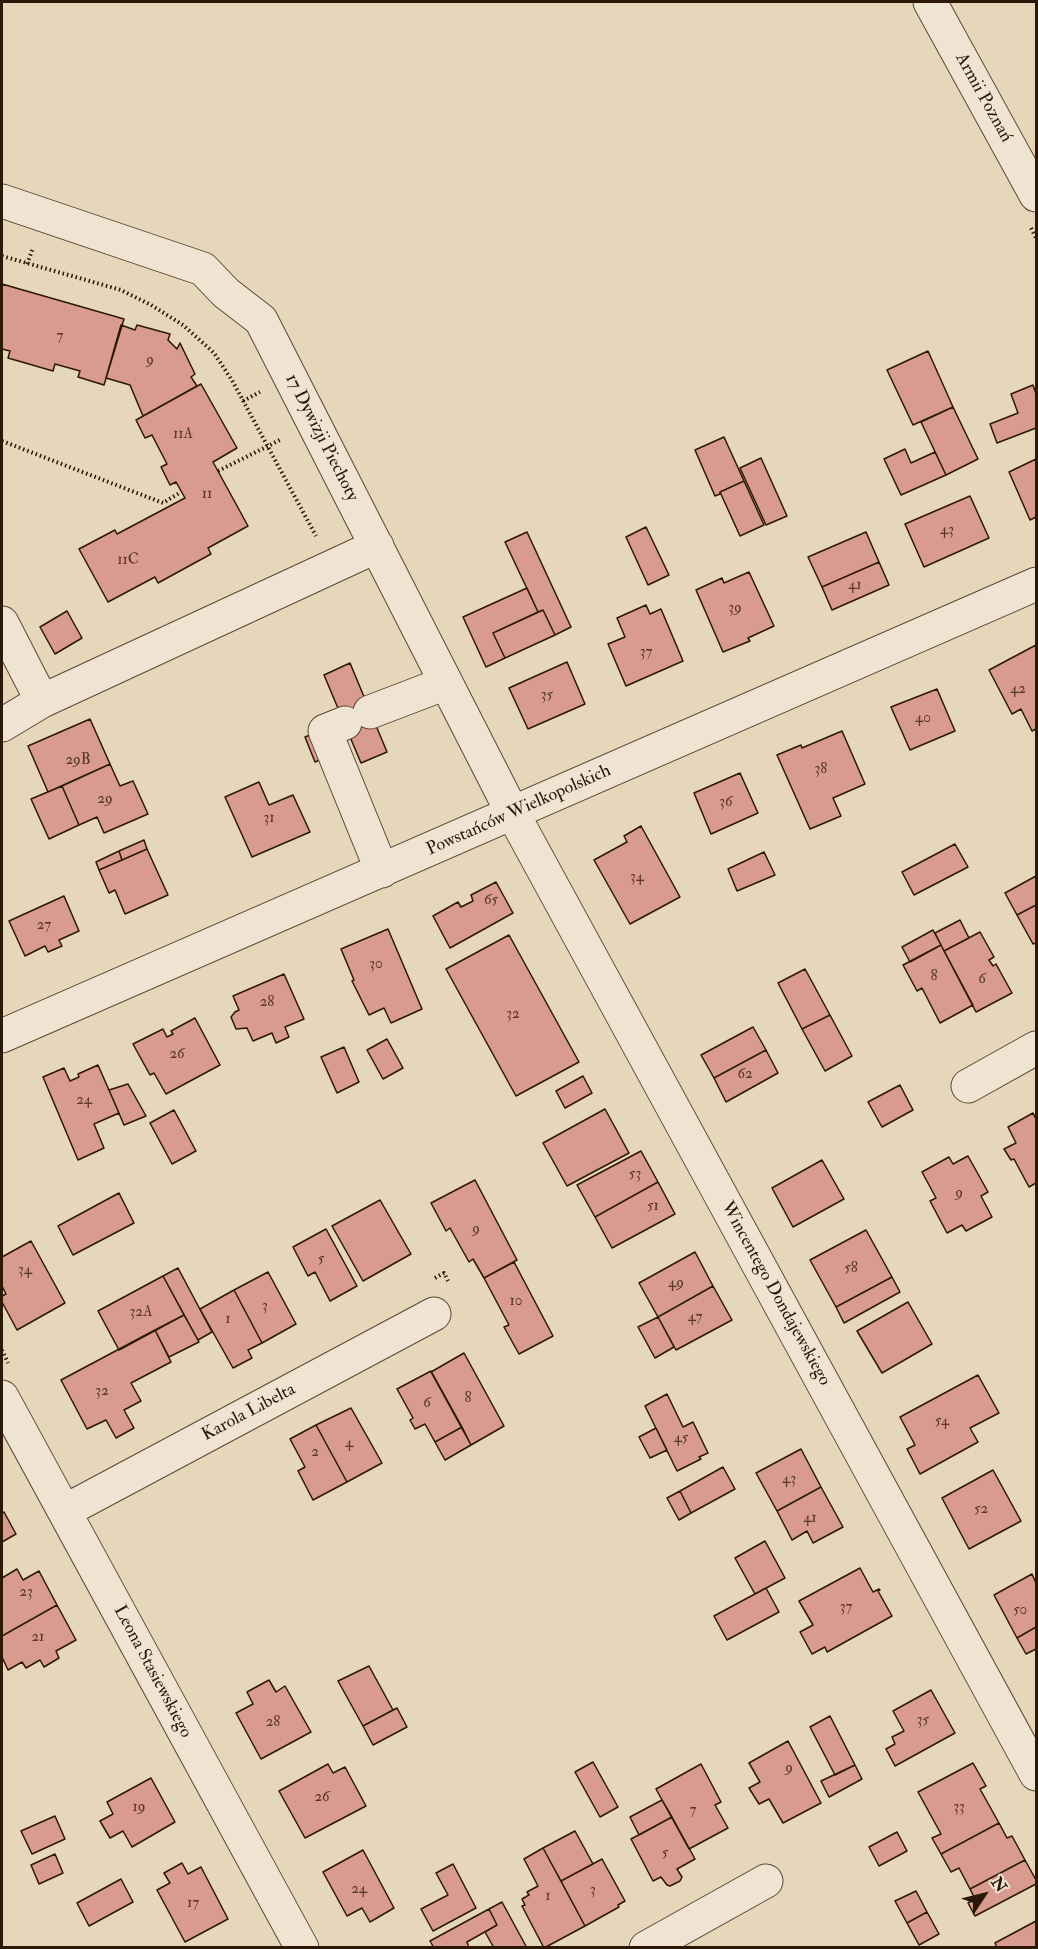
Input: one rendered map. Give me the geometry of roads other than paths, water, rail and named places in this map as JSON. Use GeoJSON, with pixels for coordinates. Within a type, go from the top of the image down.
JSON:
{"type":"FeatureCollection","features":[{"type":"Feature","properties":{"kind":"street","name":"Armii Poznań"},"geometry":{"type":"LineString","coordinates":[[930,2],[1036,195]]}},
{"type":"Feature","properties":{"kind":"street","name":"17 Dywizji Piechoty"},"geometry":{"type":"LineString","coordinates":[[2,201],[203,269],[226,293],[261,320],[513,814]]}},
{"type":"Feature","properties":{"kind":"street"},"geometry":{"type":"LineString","coordinates":[[2,725],[42,701],[377,546]]}},
{"type":"Feature","properties":{"kind":"street","name":"Powstańców Wielkopolskich"},"geometry":{"type":"LineString","coordinates":[[2,1036],[1036,584]]}},
{"type":"Feature","properties":{"kind":"street"},"geometry":{"type":"LineString","coordinates":[[2,623],[42,701]]}},
{"type":"Feature","properties":{"kind":"street"},"geometry":{"type":"LineString","coordinates":[[382,871],[324,731],[446,683]]}},
{"type":"Feature","properties":{"kind":"street","name":"Wincentego Dondajewskiego"},"geometry":{"type":"LineString","coordinates":[[513,814],[1036,1774]]}},
{"type":"Feature","properties":{"kind":"street"},"geometry":{"type":"LineString","coordinates":[[968,1086],[1036,1048]]}},
{"type":"Feature","properties":{"kind":"street","name":"Karola Libelta"},"geometry":{"type":"LineString","coordinates":[[65,1511],[434,1314]]}},
{"type":"Feature","properties":{"kind":"street","name":"Leona Stasiewskiego"},"geometry":{"type":"LineString","coordinates":[[2,1397],[302,1947]]}},
{"type":"Feature","properties":{"kind":"street"},"geometry":{"type":"LineString","coordinates":[[646,1947],[766,1881]]}}]}
